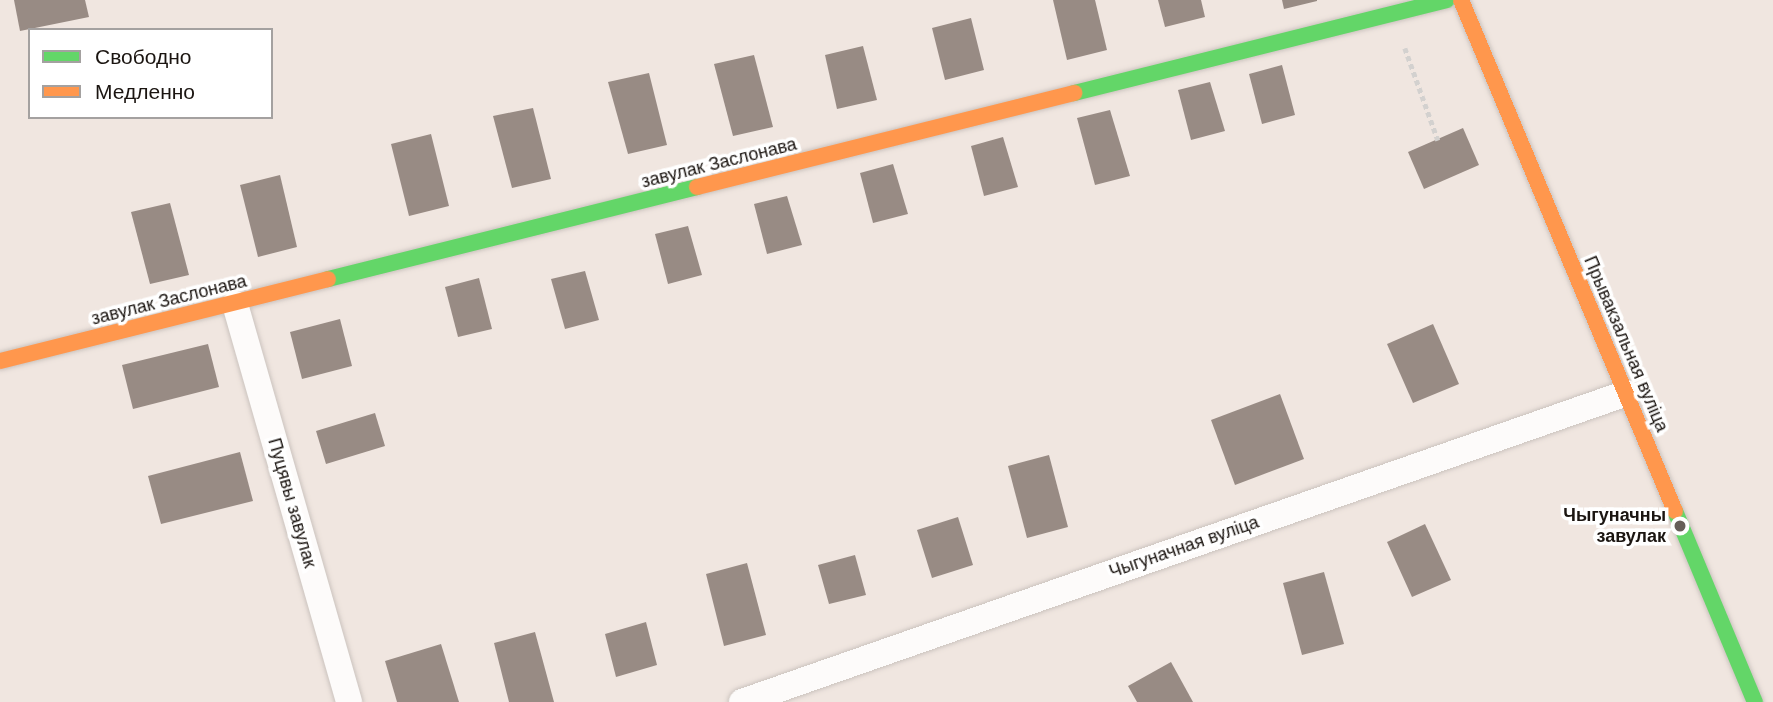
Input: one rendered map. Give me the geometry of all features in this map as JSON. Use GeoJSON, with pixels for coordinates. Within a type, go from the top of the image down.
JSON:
{"type":"FeatureCollection","features":[{"type":"Feature","properties":{"kind":"street","name":"завулак Заслонава"},"geometry":{"type":"LineString","coordinates":[[0,361],[1447,0]]}},
{"type":"Feature","properties":{"kind":"street","name":"Прывакзальная вуліца"},"geometry":{"type":"LineString","coordinates":[[1461,0],[1627,393],[1748,700]]}},
{"type":"Feature","properties":{"kind":"street","name":"Пуцявы завулак"},"geometry":{"type":"LineString","coordinates":[[235,304],[349,702]]}},
{"type":"Feature","properties":{"kind":"street","name":"Чыгуначная вуліца"},"geometry":{"type":"LineString","coordinates":[[742,702],[1627,393]]}},
{"type":"Feature","properties":{"kind":"path"},"geometry":{"type":"LineString","coordinates":[[1393,13],[1438,140]]}},
{"type":"Feature","properties":{"kind":"building"},"geometry":{"type":"Polygon","coordinates":[[[14,0],[85,0],[89,17],[20,31],[14,0]]]}},
{"type":"Feature","properties":{"kind":"building"},"geometry":{"type":"Polygon","coordinates":[[[1053,0],[1095,0],[1107,50],[1067,60],[1053,0]]]}},
{"type":"Feature","properties":{"kind":"building"},"geometry":{"type":"Polygon","coordinates":[[[1158,0],[1201,0],[1205,17],[1165,27],[1158,0]]]}},
{"type":"Feature","properties":{"kind":"building"},"geometry":{"type":"Polygon","coordinates":[[[1282,0],[1317,0],[1317,1],[1284,9],[1282,0]]]}},
{"type":"Feature","properties":{"kind":"building"},"geometry":{"type":"Polygon","coordinates":[[[971,18],[984,70],[945,80],[932,28],[971,18]]]}},
{"type":"Feature","properties":{"kind":"building"},"geometry":{"type":"Polygon","coordinates":[[[863,46],[877,100],[837,109],[825,55],[863,46]]]}},
{"type":"Feature","properties":{"kind":"building"},"geometry":{"type":"Polygon","coordinates":[[[754,55],[773,127],[733,136],[714,64],[754,55]]]}},
{"type":"Feature","properties":{"kind":"building"},"geometry":{"type":"Polygon","coordinates":[[[1282,65],[1295,115],[1262,124],[1249,74],[1282,65]]]}},
{"type":"Feature","properties":{"kind":"building"},"geometry":{"type":"Polygon","coordinates":[[[649,73],[667,145],[628,154],[608,82],[649,73]]]}},
{"type":"Feature","properties":{"kind":"building"},"geometry":{"type":"Polygon","coordinates":[[[1210,82],[1225,131],[1191,140],[1178,90],[1210,82]]]}},
{"type":"Feature","properties":{"kind":"building"},"geometry":{"type":"Polygon","coordinates":[[[533,108],[551,179],[512,188],[493,116],[533,108]]]}},
{"type":"Feature","properties":{"kind":"building"},"geometry":{"type":"Polygon","coordinates":[[[1110,110],[1130,176],[1095,185],[1077,118],[1110,110]]]}},
{"type":"Feature","properties":{"kind":"building"},"geometry":{"type":"Polygon","coordinates":[[[1463,128],[1479,165],[1424,189],[1408,152],[1463,128]]]}},
{"type":"Feature","properties":{"kind":"building"},"geometry":{"type":"Polygon","coordinates":[[[431,134],[449,206],[409,216],[391,144],[431,134]]]}},
{"type":"Feature","properties":{"kind":"building"},"geometry":{"type":"Polygon","coordinates":[[[1003,137],[1018,187],[984,196],[971,146],[1003,137]]]}},
{"type":"Feature","properties":{"kind":"building"},"geometry":{"type":"Polygon","coordinates":[[[893,164],[908,214],[873,223],[860,173],[893,164]]]}},
{"type":"Feature","properties":{"kind":"building"},"geometry":{"type":"Polygon","coordinates":[[[280,175],[297,247],[258,257],[240,185],[280,175]]]}},
{"type":"Feature","properties":{"kind":"building"},"geometry":{"type":"Polygon","coordinates":[[[787,196],[802,245],[767,254],[754,204],[787,196]]]}},
{"type":"Feature","properties":{"kind":"building"},"geometry":{"type":"Polygon","coordinates":[[[170,203],[189,275],[150,284],[131,212],[170,203]]]}},
{"type":"Feature","properties":{"kind":"building"},"geometry":{"type":"Polygon","coordinates":[[[688,226],[702,275],[668,284],[655,234],[688,226]]]}},
{"type":"Feature","properties":{"kind":"building"},"geometry":{"type":"Polygon","coordinates":[[[585,271],[599,320],[565,329],[551,279],[585,271]]]}},
{"type":"Feature","properties":{"kind":"building"},"geometry":{"type":"Polygon","coordinates":[[[479,278],[492,329],[458,337],[445,287],[479,278]]]}},
{"type":"Feature","properties":{"kind":"building"},"geometry":{"type":"Polygon","coordinates":[[[340,319],[352,366],[302,379],[290,332],[340,319]]]}},
{"type":"Feature","properties":{"kind":"building"},"geometry":{"type":"Polygon","coordinates":[[[1433,324],[1459,384],[1413,403],[1387,344],[1433,324]]]}},
{"type":"Feature","properties":{"kind":"building"},"geometry":{"type":"Polygon","coordinates":[[[208,344],[219,387],[133,409],[122,365],[208,344]]]}},
{"type":"Feature","properties":{"kind":"building"},"geometry":{"type":"Polygon","coordinates":[[[1280,394],[1304,459],[1235,485],[1211,420],[1280,394]]]}},
{"type":"Feature","properties":{"kind":"building"},"geometry":{"type":"Polygon","coordinates":[[[375,413],[385,446],[326,464],[316,431],[375,413]]]}},
{"type":"Feature","properties":{"kind":"building"},"geometry":{"type":"Polygon","coordinates":[[[240,452],[253,501],[161,524],[148,476],[240,452]]]}},
{"type":"Feature","properties":{"kind":"building"},"geometry":{"type":"Polygon","coordinates":[[[1049,455],[1068,527],[1027,538],[1008,466],[1049,455]]]}},
{"type":"Feature","properties":{"kind":"building"},"geometry":{"type":"Polygon","coordinates":[[[958,517],[973,565],[932,578],[917,530],[958,517]]]}},
{"type":"Feature","properties":{"kind":"building"},"geometry":{"type":"Polygon","coordinates":[[[1425,524],[1451,580],[1412,597],[1387,542],[1425,524]]]}},
{"type":"Feature","properties":{"kind":"building"},"geometry":{"type":"Polygon","coordinates":[[[855,555],[866,595],[829,604],[818,565],[855,555]]]}},
{"type":"Feature","properties":{"kind":"building"},"geometry":{"type":"Polygon","coordinates":[[[747,563],[766,635],[724,646],[706,574],[747,563]]]}},
{"type":"Feature","properties":{"kind":"building"},"geometry":{"type":"Polygon","coordinates":[[[1324,572],[1344,644],[1302,655],[1283,583],[1324,572]]]}},
{"type":"Feature","properties":{"kind":"building"},"geometry":{"type":"Polygon","coordinates":[[[646,622],[657,665],[616,677],[605,634],[646,622]]]}},
{"type":"Feature","properties":{"kind":"building"},"geometry":{"type":"Polygon","coordinates":[[[535,632],[554,702],[509,702],[494,643],[535,632]]]}},
{"type":"Feature","properties":{"kind":"building"},"geometry":{"type":"Polygon","coordinates":[[[441,644],[459,702],[397,702],[385,661],[441,644]]]}},
{"type":"Feature","properties":{"kind":"building"},"geometry":{"type":"Polygon","coordinates":[[[1171,662],[1193,702],[1137,702],[1128,686],[1171,662]]]}},
{"type":"Feature","properties":{"kind":"traffic: fast"},"geometry":{"type":"LineString","coordinates":[[1074,93],[1447,0]]}},
{"type":"Feature","properties":{"kind":"traffic: fast"},"geometry":{"type":"LineString","coordinates":[[328,279],[697,187]]}},
{"type":"Feature","properties":{"kind":"traffic: fast"},"geometry":{"type":"LineString","coordinates":[[1675,511],[1755,702]]}},
{"type":"Feature","properties":{"kind":"traffic: slow"},"geometry":{"type":"LineString","coordinates":[[1461,0],[1675,511]]}},
{"type":"Feature","properties":{"kind":"traffic: slow"},"geometry":{"type":"LineString","coordinates":[[697,187],[1074,93]]}},
{"type":"Feature","properties":{"kind":"traffic: slow"},"geometry":{"type":"LineString","coordinates":[[0,361],[328,279]]}},
{"type":"Feature","properties":{"kind":"place","name":"Чыгуначны завулак"},"geometry":{"type":"Point","coordinates":[1680,526]}}]}
